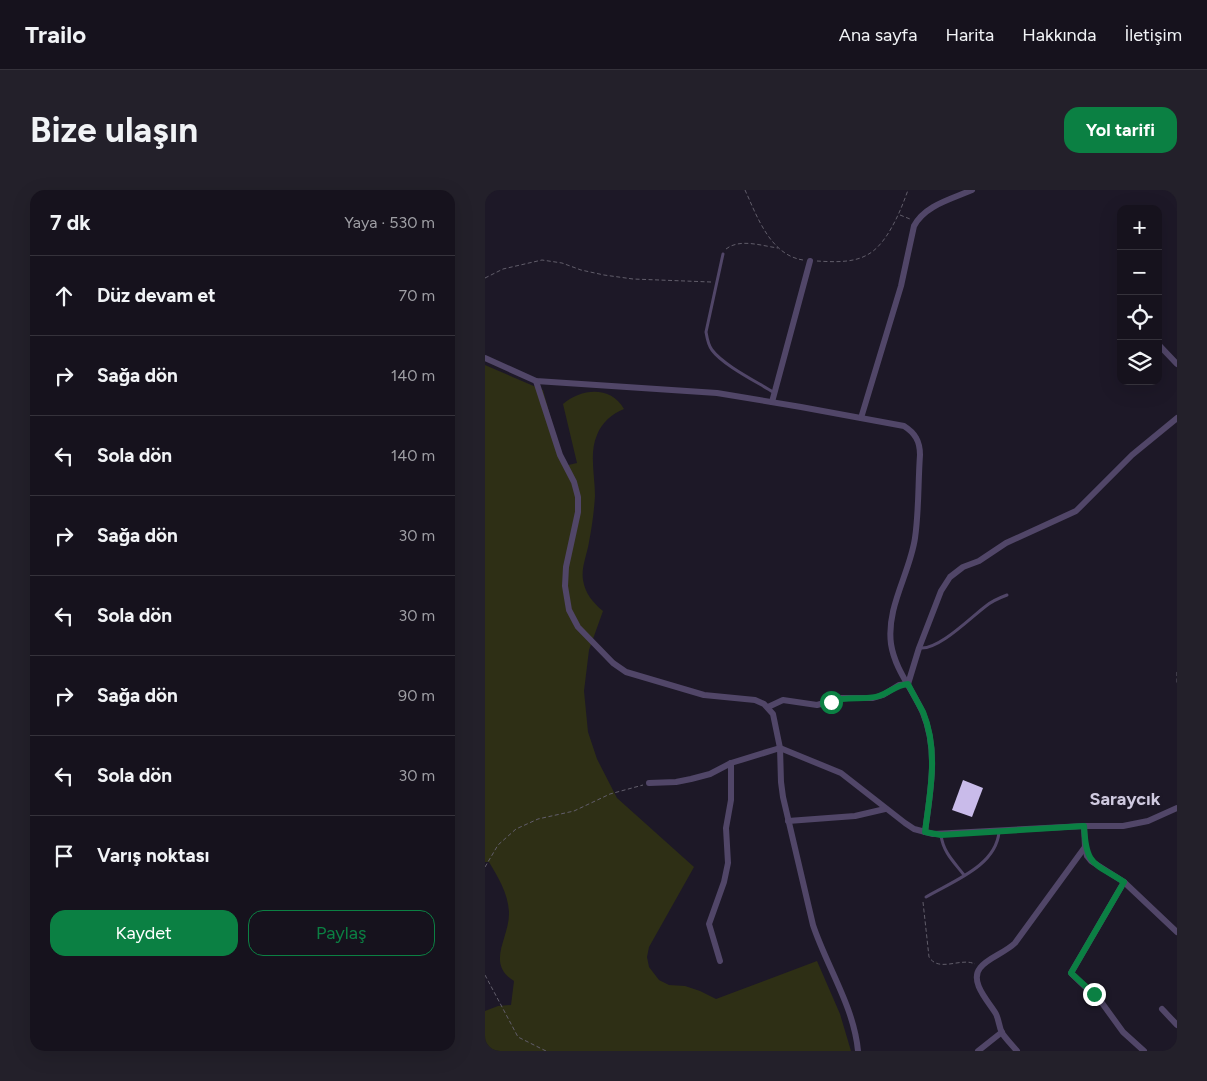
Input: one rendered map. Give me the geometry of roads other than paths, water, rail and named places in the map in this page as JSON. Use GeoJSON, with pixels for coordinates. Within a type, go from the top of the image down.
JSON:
{"type":"FeatureCollection","features":[{"type":"Feature","properties":{"kind":"street"},"geometry":{"type":"LineString","coordinates":[[861,418],[901,286],[916,221],[929,210],[972,190]]}},
{"type":"Feature","properties":{"kind":"street"},"geometry":{"type":"LineString","coordinates":[[772,402],[810,261]]}},
{"type":"Feature","properties":{"kind":"street"},"geometry":{"type":"LineString","coordinates":[[1162,348],[1177,364]]}},
{"type":"Feature","properties":{"kind":"street"},"geometry":{"type":"LineString","coordinates":[[485,358],[536,380],[717,393],[904,426],[911,430],[920,446],[915,538],[891,622],[891,644],[896,662],[923,714],[933,752],[933,773],[925,832]]}},
{"type":"Feature","properties":{"kind":"street"},"geometry":{"type":"LineString","coordinates":[[536,380],[560,455],[577,490],[578,512],[566,567],[565,586],[569,610],[578,627],[621,670],[631,675],[705,695],[755,700],[768,707],[773,714],[780,748],[781,782],[788,821],[813,925],[851,1018],[858,1051]]}},
{"type":"Feature","properties":{"kind":"street"},"geometry":{"type":"LineString","coordinates":[[908,684],[919,648],[941,591],[950,577],[963,567],[979,561],[1006,543],[1076,511],[1131,455],[1177,418]]}},
{"type":"Feature","properties":{"kind":"street"},"geometry":{"type":"LineString","coordinates":[[768,707],[783,700],[817,705],[842,698],[873,698],[908,684]]}},
{"type":"Feature","properties":{"kind":"street"},"geometry":{"type":"LineString","coordinates":[[649,783],[691,780],[710,774],[731,763],[780,748],[841,773],[905,823],[925,832],[941,835],[1084,826],[1109,827],[1135,824],[1177,808]]}},
{"type":"Feature","properties":{"kind":"street"},"geometry":{"type":"LineString","coordinates":[[720,961],[709,924],[724,882],[728,863],[726,828],[731,800],[731,763]]}},
{"type":"Feature","properties":{"kind":"street"},"geometry":{"type":"LineString","coordinates":[[788,821],[855,816],[885,809]]}},
{"type":"Feature","properties":{"kind":"street"},"geometry":{"type":"LineString","coordinates":[[1084,826],[1085,847],[1087,856],[1091,861],[1124,882],[1177,932]]}},
{"type":"Feature","properties":{"kind":"street"},"geometry":{"type":"LineString","coordinates":[[1017,1051],[1002,1032],[996,1015],[978,983],[977,976],[980,967],[1009,950],[1085,847]]}},
{"type":"Feature","properties":{"kind":"street"},"geometry":{"type":"LineString","coordinates":[[1124,882],[1071,973],[1094,994],[1123,1032],[1144,1051]]}},
{"type":"Feature","properties":{"kind":"street"},"geometry":{"type":"LineString","coordinates":[[1162,1009],[1177,1025]]}},
{"type":"Feature","properties":{"kind":"street"},"geometry":{"type":"LineString","coordinates":[[978,1051],[1002,1032]]}},
{"type":"Feature","properties":{"kind":"lane"},"geometry":{"type":"LineString","coordinates":[[723,254],[706,332],[710,347],[721,358],[774,393]]}},
{"type":"Feature","properties":{"kind":"lane"},"geometry":{"type":"LineString","coordinates":[[919,648],[932,647],[973,618],[990,603],[1007,594]]}},
{"type":"Feature","properties":{"kind":"lane"},"geometry":{"type":"LineString","coordinates":[[926,897],[984,863],[995,847],[999,832]]}},
{"type":"Feature","properties":{"kind":"lane"},"geometry":{"type":"LineString","coordinates":[[941,835],[947,854],[964,875]]}},
{"type":"Feature","properties":{"kind":"district","name":"Saraycık"},"geometry":{"type":"Point","coordinates":[1125,799]}}]}
